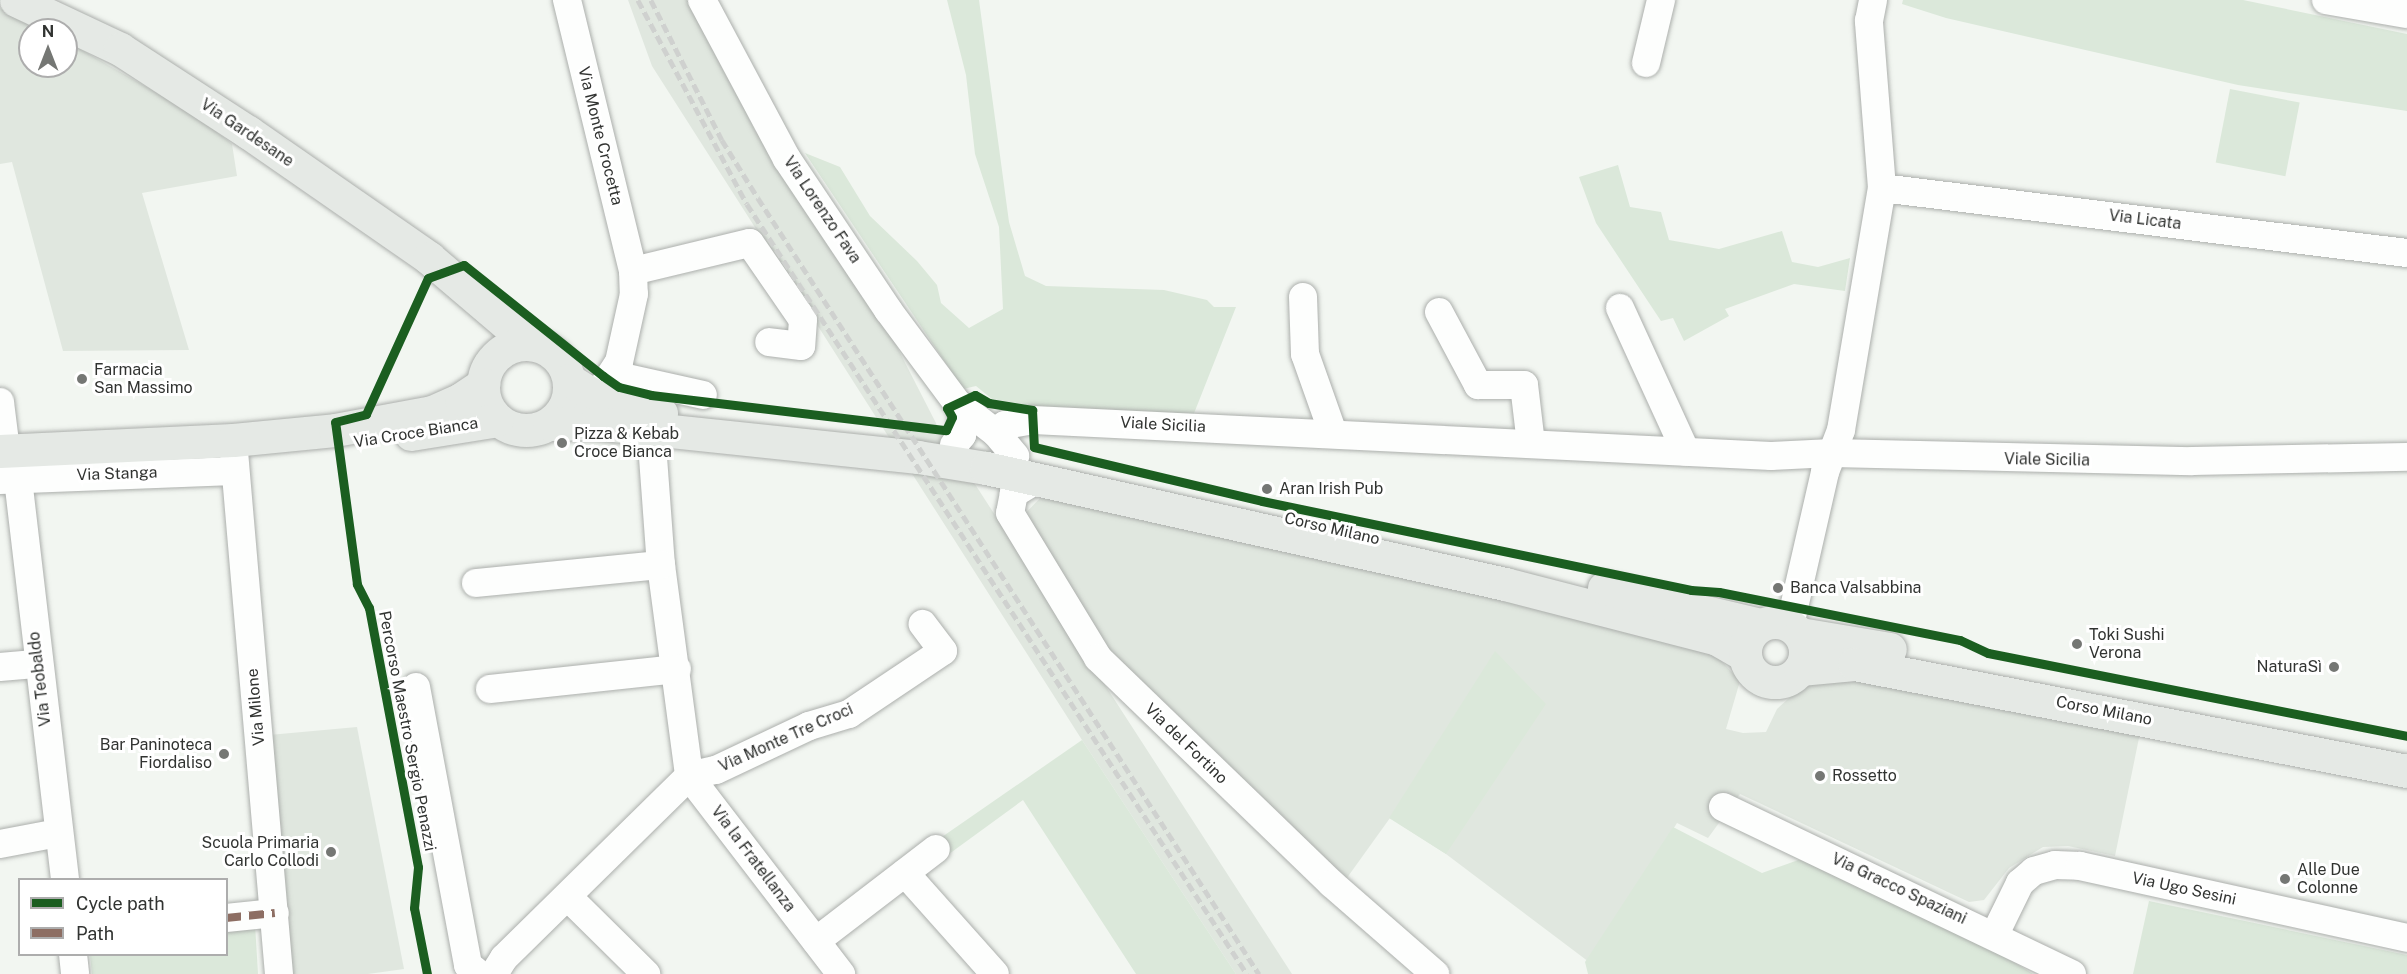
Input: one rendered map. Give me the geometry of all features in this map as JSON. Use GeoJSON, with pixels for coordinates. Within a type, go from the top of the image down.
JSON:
{"type":"FeatureCollection","features":[{"type":"Feature","properties":{"kind":"main road","name":"Via Gardesane"},"geometry":{"type":"LineString","coordinates":[[16,0],[120,49],[429,258],[530,344]]}},
{"type":"Feature","properties":{"kind":"main road","name":"Via Gardesane"},"geometry":{"type":"LineString","coordinates":[[464,288],[489,343],[487,373]]}},
{"type":"Feature","properties":{"kind":"main road"},"geometry":{"type":"LineString","coordinates":[[530,344],[552,352],[566,369],[593,384],[658,413],[910,447]]}},
{"type":"Feature","properties":{"kind":"main road","name":"Via Croce Bianca"},"geometry":{"type":"LineString","coordinates":[[233,455],[335,430],[403,418],[461,399],[508,348],[530,344]]}},
{"type":"Feature","properties":{"kind":"main road","name":"Via Croce Bianca"},"geometry":{"type":"LineString","coordinates":[[487,373],[486,404],[497,420]]}},
{"type":"Feature","properties":{"kind":"main road"},"geometry":{"type":"LineString","coordinates":[[549,424],[561,412],[568,397],[593,384]]}},
{"type":"Feature","properties":{"kind":"main road","name":"Via Croce Bianca"},"geometry":{"type":"LineString","coordinates":[[233,455],[336,446],[497,420],[523,430],[549,424],[595,423],[651,430],[910,447]]}},
{"type":"Feature","properties":{"kind":"main road","name":"Corso Milano"},"geometry":{"type":"LineString","coordinates":[[910,447],[954,445],[1016,456],[1783,628],[2137,694],[2407,749]]}},
{"type":"Feature","properties":{"kind":"main road","name":"Corso Milano"},"geometry":{"type":"LineString","coordinates":[[910,447],[1016,456],[1717,639],[1745,655]]}},
{"type":"Feature","properties":{"kind":"main road","name":"Via Stanga"},"geometry":{"type":"LineString","coordinates":[[6,465],[233,455]]}},
{"type":"Feature","properties":{"kind":"main road"},"geometry":{"type":"LineString","coordinates":[[1783,628],[1805,656],[1800,669],[1780,681],[1765,680],[1752,671],[1745,655],[1748,638],[1783,628]]}},
{"type":"Feature","properties":{"kind":"main road","name":"Corso Milano"},"geometry":{"type":"LineString","coordinates":[[1800,669],[1854,664],[2407,771]]}},
{"type":"Feature","properties":{"kind":"street","name":"Via Monte Crocetta"},"geometry":{"type":"LineString","coordinates":[[567,0],[633,271],[630,314],[593,384]]}},
{"type":"Feature","properties":{"kind":"street","name":"Via Lorenzo Fava"},"geometry":{"type":"LineString","coordinates":[[702,0],[787,159],[888,310],[962,409],[1016,456]]}},
{"type":"Feature","properties":{"kind":"street"},"geometry":{"type":"LineString","coordinates":[[1646,63],[1661,0]]}},
{"type":"Feature","properties":{"kind":"street"},"geometry":{"type":"LineString","coordinates":[[1783,628],[1832,453],[1841,430],[1882,188],[1869,21],[1873,0]]}},
{"type":"Feature","properties":{"kind":"street"},"geometry":{"type":"LineString","coordinates":[[2326,0],[2407,14]]}},
{"type":"Feature","properties":{"kind":"street","name":"Via Licata"},"geometry":{"type":"LineString","coordinates":[[1882,188],[2407,253]]}},
{"type":"Feature","properties":{"kind":"street"},"geometry":{"type":"LineString","coordinates":[[633,271],[750,243],[802,320],[801,346],[769,342]]}},
{"type":"Feature","properties":{"kind":"street"},"geometry":{"type":"LineString","coordinates":[[1303,297],[1305,354],[1333,433]]}},
{"type":"Feature","properties":{"kind":"street"},"geometry":{"type":"LineString","coordinates":[[1620,308],[1686,452]]}},
{"type":"Feature","properties":{"kind":"street"},"geometry":{"type":"LineString","coordinates":[[1439,312],[1478,384],[1524,386],[1531,444]]}},
{"type":"Feature","properties":{"kind":"street"},"geometry":{"type":"LineString","coordinates":[[593,384],[703,395]]}},
{"type":"Feature","properties":{"kind":"street"},"geometry":{"type":"LineString","coordinates":[[0,402],[6,465]]}},
{"type":"Feature","properties":{"kind":"street"},"geometry":{"type":"LineString","coordinates":[[954,445],[962,435],[962,409]]}},
{"type":"Feature","properties":{"kind":"street","name":"Viale Sicilia"},"geometry":{"type":"LineString","coordinates":[[1016,456],[1005,425],[1033,420],[1686,452],[2182,461],[2407,457]]}},
{"type":"Feature","properties":{"kind":"street"},"geometry":{"type":"LineString","coordinates":[[494,974],[504,958],[689,777],[677,669],[661,565],[651,430]]}},
{"type":"Feature","properties":{"kind":"street","name":"Via Milone"},"geometry":{"type":"LineString","coordinates":[[233,455],[279,974]]}},
{"type":"Feature","properties":{"kind":"street","name":"Via del Fortino"},"geometry":{"type":"LineString","coordinates":[[1016,456],[1014,493],[1010,513],[1098,658],[1254,810],[1435,974]]}},
{"type":"Feature","properties":{"kind":"street","name":"Via Teobaldo"},"geometry":{"type":"LineString","coordinates":[[6,465],[38,664],[64,878]]}},
{"type":"Feature","properties":{"kind":"street"},"geometry":{"type":"LineString","coordinates":[[476,583],[661,565]]}},
{"type":"Feature","properties":{"kind":"street","name":"Via Monte Tre Croci"},"geometry":{"type":"LineString","coordinates":[[689,777],[716,770],[809,726],[849,714],[942,651],[923,624]]}},
{"type":"Feature","properties":{"kind":"street"},"geometry":{"type":"LineString","coordinates":[[0,667],[38,664]]}},
{"type":"Feature","properties":{"kind":"street"},"geometry":{"type":"LineString","coordinates":[[490,689],[677,669]]}},
{"type":"Feature","properties":{"kind":"street"},"geometry":{"type":"LineString","coordinates":[[416,687],[468,965],[479,974]]}},
{"type":"Feature","properties":{"kind":"street","name":"Via la Fratellanza"},"geometry":{"type":"LineString","coordinates":[[689,777],[841,974]]}},
{"type":"Feature","properties":{"kind":"street","name":"Via Gracco Spaziani"},"geometry":{"type":"LineString","coordinates":[[1724,807],[1995,934],[2072,974]]}},
{"type":"Feature","properties":{"kind":"street"},"geometry":{"type":"LineString","coordinates":[[0,844],[58,833]]}},
{"type":"Feature","properties":{"kind":"street"},"geometry":{"type":"LineString","coordinates":[[816,941],[936,849]]}},
{"type":"Feature","properties":{"kind":"street","name":"Via Ugo Sesini"},"geometry":{"type":"LineString","coordinates":[[1995,934],[2020,883],[2034,871],[2055,865],[2080,866],[2407,938]]}},
{"type":"Feature","properties":{"kind":"street"},"geometry":{"type":"LineString","coordinates":[[905,873],[995,974]]}},
{"type":"Feature","properties":{"kind":"street"},"geometry":{"type":"LineString","coordinates":[[568,897],[646,974]]}},
{"type":"Feature","properties":{"kind":"street"},"geometry":{"type":"LineString","coordinates":[[228,918],[275,913]]}},
{"type":"Feature","properties":{"kind":"street"},"geometry":{"type":"LineString","coordinates":[[73,956],[75,974]]}},
{"type":"Feature","properties":{"kind":"shaded area"},"geometry":{"type":"Polygon","coordinates":[[[628,0],[695,0],[754,129],[876,306],[938,427],[1292,974],[1236,974],[1082,740],[652,66],[628,0]]]}},
{"type":"Feature","properties":{"kind":"shaded area"},"geometry":{"type":"Polygon","coordinates":[[[0,8],[20,18],[18,18],[18,78],[78,78],[78,48],[197,116],[232,144],[237,176],[142,193],[189,350],[63,351],[12,162],[0,164],[0,8]]]}},
{"type":"Feature","properties":{"kind":"shaded area"},"geometry":{"type":"Polygon","coordinates":[[[1043,495],[1248,536],[1715,654],[1740,681],[1726,729],[1743,733],[1766,732],[1777,709],[1810,679],[1845,676],[2140,733],[2115,856],[2068,846],[2043,847],[2009,868],[1984,900],[1969,902],[1740,794],[1708,838],[1677,823],[1589,962],[1446,854],[1390,818],[1344,882],[1130,688],[1021,518],[1043,495]]]}},
{"type":"Feature","properties":{"kind":"shaded area","name":"Scuola Primaria Carlo Collodi"},"geometry":{"type":"Polygon","coordinates":[[[357,727],[404,969],[368,974],[291,974],[269,735],[357,727]]]}},
{"type":"Feature","properties":{"kind":"green space"},"geometry":{"type":"Polygon","coordinates":[[[947,0],[979,0],[1009,222],[1025,276],[1046,286],[1164,290],[1207,300],[1214,307],[1236,307],[1191,421],[1035,406],[992,399],[976,386],[963,389],[805,153],[840,167],[870,216],[917,261],[937,285],[941,303],[969,328],[1003,309],[999,227],[975,154],[966,75],[947,0]]]}},
{"type":"Feature","properties":{"kind":"green space"},"geometry":{"type":"Polygon","coordinates":[[[1903,0],[2243,0],[2407,34],[2407,111],[2238,85],[1946,18],[1902,4],[1903,0]]]}},
{"type":"Feature","properties":{"kind":"green space"},"geometry":{"type":"Polygon","coordinates":[[[2230,89],[2300,103],[2285,176],[2216,163],[2230,89]]]}},
{"type":"Feature","properties":{"kind":"green space"},"geometry":{"type":"Polygon","coordinates":[[[1618,165],[1630,207],[1661,212],[1669,240],[1719,249],[1782,231],[1792,262],[1818,267],[1850,258],[1845,291],[1794,284],[1725,309],[1729,316],[1684,341],[1673,318],[1661,321],[1596,223],[1579,177],[1618,165]]]}},
{"type":"Feature","properties":{"kind":"green space"},"geometry":{"type":"Polygon","coordinates":[[[1495,651],[1546,704],[1446,854],[1389,818],[1495,651]]]}},
{"type":"Feature","properties":{"kind":"green space"},"geometry":{"type":"Polygon","coordinates":[[[1082,740],[1236,974],[1136,974],[1023,800],[949,854],[939,839],[1082,740]]]}},
{"type":"Feature","properties":{"kind":"green space"},"geometry":{"type":"Polygon","coordinates":[[[1673,827],[1762,873],[1804,858],[1995,950],[2033,974],[1588,974],[1585,962],[1673,827]]]}},
{"type":"Feature","properties":{"kind":"green space"},"geometry":{"type":"Polygon","coordinates":[[[2149,901],[2407,955],[2407,974],[2133,974],[2149,901]]]}},
{"type":"Feature","properties":{"kind":"green space"},"geometry":{"type":"Polygon","coordinates":[[[255,924],[258,974],[92,974],[90,956],[228,956],[228,927],[255,924]]]}},
{"type":"Feature","properties":{"kind":"railway"},"geometry":{"type":"LineString","coordinates":[[638,0],[747,204],[1247,974]]}},
{"type":"Feature","properties":{"kind":"railway"},"geometry":{"type":"LineString","coordinates":[[651,0],[722,140],[758,198],[1259,974]]}},
{"type":"Feature","properties":{"kind":"marked path"},"geometry":{"type":"LineString","coordinates":[[228,918],[275,913]]}},
{"type":"Feature","properties":{"kind":"cycle path","name":"Percorso Maestro Sergio Penazzi"},"geometry":{"type":"LineString","coordinates":[[427,974],[414,908],[418,867],[369,608],[357,584],[335,422],[366,414],[428,278],[464,265],[603,376],[619,387],[651,395],[946,430],[952,417],[947,408],[975,395],[989,403],[1032,410],[1034,447],[1262,501],[1691,590],[1719,592],[1960,640],[1988,653],[2407,736]]}},
{"type":"Feature","properties":{"kind":"place","name":"Farmacia San Massimo"},"geometry":{"type":"Point","coordinates":[82,379]}},
{"type":"Feature","properties":{"kind":"place","name":"Pizza & Kebab Croce Bianca"},"geometry":{"type":"Point","coordinates":[562,443]}},
{"type":"Feature","properties":{"kind":"place","name":"Aran Irish Pub"},"geometry":{"type":"Point","coordinates":[1267,489]}},
{"type":"Feature","properties":{"kind":"place","name":"Banca Valsabbina"},"geometry":{"type":"Point","coordinates":[1778,588]}},
{"type":"Feature","properties":{"kind":"place","name":"Toki Sushi Verona"},"geometry":{"type":"Point","coordinates":[2077,644]}},
{"type":"Feature","properties":{"kind":"place","name":"NaturaSì"},"geometry":{"type":"Point","coordinates":[2334,667]}},
{"type":"Feature","properties":{"kind":"place","name":"Bar Paninoteca Fiordaliso"},"geometry":{"type":"Point","coordinates":[224,754]}},
{"type":"Feature","properties":{"kind":"place","name":"Rossetto"},"geometry":{"type":"Point","coordinates":[1820,776]}},
{"type":"Feature","properties":{"kind":"place","name":"Scuola Primaria Carlo Collodi"},"geometry":{"type":"Point","coordinates":[331,852]}},
{"type":"Feature","properties":{"kind":"place","name":"Alle Due Colonne"},"geometry":{"type":"Point","coordinates":[2285,879]}}]}
